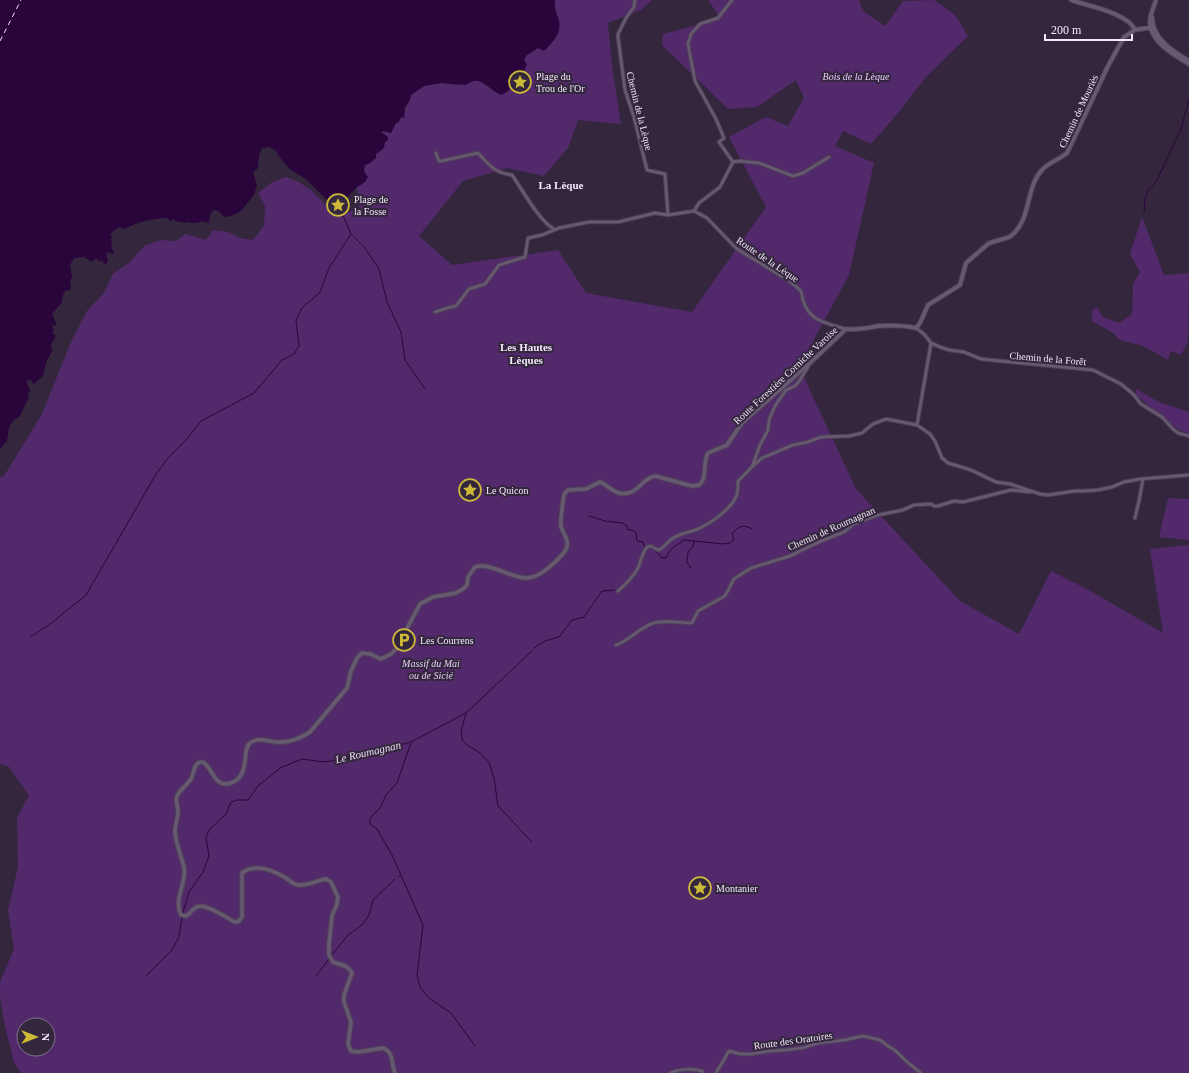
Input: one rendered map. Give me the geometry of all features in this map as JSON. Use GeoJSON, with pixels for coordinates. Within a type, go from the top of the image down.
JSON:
{"type":"FeatureCollection","features":[{"type":"Feature","properties":{"kind":"street","name":"Chemin de la Lèque"},"geometry":{"type":"LineString","coordinates":[[635,0],[634,7],[626,18],[618,34],[621,64],[625,90],[634,117],[647,170],[662,172],[666,177],[668,215]]}},
{"type":"Feature","properties":{"kind":"street"},"geometry":{"type":"LineString","coordinates":[[732,0],[718,18],[700,24],[691,34],[688,44],[695,81],[716,119],[724,138],[719,142],[733,162]]}},
{"type":"Feature","properties":{"kind":"street"},"geometry":{"type":"LineString","coordinates":[[1071,0],[1116,15],[1130,22],[1135,30],[1152,27]]}},
{"type":"Feature","properties":{"kind":"street"},"geometry":{"type":"LineString","coordinates":[[1156,0],[1150,18],[1153,34],[1162,44],[1189,64]]}},
{"type":"Feature","properties":{"kind":"street"},"geometry":{"type":"LineString","coordinates":[[1152,27],[1161,40],[1189,61]]}},
{"type":"Feature","properties":{"kind":"street","name":"Chemin de Mouriès"},"geometry":{"type":"LineString","coordinates":[[916,328],[920,323],[928,305],[960,285],[966,263],[992,241],[1010,237],[1018,228],[1025,218],[1028,203],[1040,171],[1067,153],[1099,83],[1119,44],[1124,37],[1135,30]]}},
{"type":"Feature","properties":{"kind":"street"},"geometry":{"type":"LineString","coordinates":[[436,153],[439,161],[441,161],[478,153],[498,172],[512,175],[536,211],[549,227],[554,229]]}},
{"type":"Feature","properties":{"kind":"street"},"geometry":{"type":"LineString","coordinates":[[435,312],[456,306],[461,302],[469,289],[485,284],[499,264],[525,257],[528,238],[542,235],[554,229],[589,222],[618,222],[655,214],[668,215],[694,211],[699,203],[720,187],[733,162],[740,160],[759,163],[793,176],[804,173],[829,156]]}},
{"type":"Feature","properties":{"kind":"street","name":"Route de la Lèque"},"geometry":{"type":"LineString","coordinates":[[694,211],[707,218],[737,249],[791,282],[801,291],[802,300],[806,310],[812,316],[826,323],[846,329]]}},
{"type":"Feature","properties":{"kind":"street"},"geometry":{"type":"LineString","coordinates":[[846,329],[890,325],[916,328]]}},
{"type":"Feature","properties":{"kind":"street","name":"Chemin de la Forêt"},"geometry":{"type":"LineString","coordinates":[[916,328],[931,342],[945,349],[964,352],[981,360],[1093,370],[1121,384],[1133,394],[1141,404],[1162,417],[1178,433],[1189,436]]}},
{"type":"Feature","properties":{"kind":"street","name":"Route Forestière Corniche Varoise"},"geometry":{"type":"LineString","coordinates":[[395,1073],[391,1054],[386,1049],[383,1048],[358,1052],[351,1051],[348,1044],[351,1022],[344,1002],[344,995],[352,973],[350,968],[333,962],[329,955],[330,927],[338,897],[331,882],[326,879],[301,886],[271,871],[260,868],[248,868],[242,873],[242,917],[240,921],[236,922],[210,908],[199,906],[194,908],[186,916],[181,915],[178,903],[184,876],[184,869],[175,833],[178,811],[176,801],[177,796],[191,778],[197,764],[200,762],[207,765],[216,780],[226,784],[235,781],[243,771],[246,760],[246,747],[249,743],[256,740],[284,742],[304,736],[310,732],[347,688],[351,671],[357,658],[362,653],[370,654],[381,659],[391,654],[396,649],[420,604],[433,597],[456,593],[463,589],[467,585],[468,577],[475,567],[485,566],[515,577],[524,578],[535,577],[548,568],[563,554],[567,548],[567,540],[561,526],[564,495],[568,490],[586,489],[600,482],[616,492],[629,493],[639,488],[650,477],[655,476],[692,486],[701,484],[704,477],[708,453],[727,445],[742,423],[810,364],[846,329]]}},
{"type":"Feature","properties":{"kind":"street"},"geometry":{"type":"LineString","coordinates":[[917,425],[931,342]]}},
{"type":"Feature","properties":{"kind":"street"},"geometry":{"type":"LineString","coordinates":[[752,467],[760,445],[768,430],[769,420],[775,406],[786,390],[795,386],[810,364]]}},
{"type":"Feature","properties":{"kind":"street"},"geometry":{"type":"LineString","coordinates":[[618,591],[628,582],[638,568],[643,553],[647,547],[652,546],[658,550],[661,549],[676,536],[700,528],[727,509],[738,493],[738,481],[762,458],[793,445],[808,442],[821,437],[849,436],[862,433],[873,424],[886,419],[917,425],[930,434],[935,441],[944,461],[971,470],[996,482],[1010,484],[1033,492],[1048,495],[1112,487],[1124,482],[1143,479],[1189,475]]}},
{"type":"Feature","properties":{"kind":"street"},"geometry":{"type":"LineString","coordinates":[[1135,518],[1143,479]]}},
{"type":"Feature","properties":{"kind":"street","name":"Chemin de Roumagnan"},"geometry":{"type":"LineString","coordinates":[[616,645],[622,643],[650,624],[657,622],[692,623],[698,611],[725,596],[734,579],[751,568],[790,556],[844,532],[854,524],[878,515],[922,504],[938,506],[954,501],[963,502],[1012,490],[1033,492]]}},
{"type":"Feature","properties":{"kind":"street","name":"Route des Oratoires"},"geometry":{"type":"LineString","coordinates":[[716,1073],[728,1051],[740,1054],[750,1054],[786,1050],[863,1036],[880,1040],[896,1051],[921,1073]]}},
{"type":"Feature","properties":{"kind":"street"},"geometry":{"type":"LineString","coordinates":[[670,1073],[675,1071],[699,1069],[702,1070],[703,1073]]}},
{"type":"Feature","properties":{"kind":"green space","name":"Massif du Mai ou de Sicié"},"geometry":{"type":"Polygon","coordinates":[[[555,0],[652,0],[641,10],[608,23],[612,66],[621,124],[578,120],[568,148],[544,176],[507,168],[463,181],[419,236],[452,265],[558,250],[586,293],[692,312],[766,207],[729,137],[766,117],[788,126],[804,98],[796,80],[757,107],[728,109],[662,45],[663,34],[721,19],[708,0],[859,0],[863,11],[885,26],[903,1],[934,0],[955,15],[968,36],[926,77],[871,144],[843,131],[835,146],[874,163],[849,275],[799,367],[856,489],[960,601],[1019,634],[1051,571],[1087,589],[1163,633],[1150,549],[1189,545],[1189,1073],[21,1073],[14,1063],[4,1022],[0,996],[0,982],[14,949],[8,910],[18,867],[17,818],[29,795],[8,766],[0,764],[0,477],[4,476],[42,414],[71,342],[87,311],[104,293],[113,274],[130,262],[144,246],[160,240],[176,241],[185,234],[206,240],[213,230],[228,232],[240,238],[253,240],[264,226],[265,206],[258,193],[271,183],[286,177],[299,182],[312,191],[327,206],[334,208],[340,215],[359,208],[357,187],[365,182],[365,164],[376,158],[376,154],[381,151],[383,135],[381,132],[392,130],[402,116],[411,95],[424,86],[441,83],[456,85],[478,80],[495,92],[527,55],[538,48],[559,22],[554,8],[555,0]]]}},
{"type":"Feature","properties":{"kind":"green space"},"geometry":{"type":"Polygon","coordinates":[[[1142,217],[1164,275],[1189,273],[1188,341],[1181,355],[1171,351],[1168,360],[1143,346],[1120,340],[1113,333],[1092,321],[1092,310],[1097,307],[1103,317],[1119,323],[1132,314],[1133,284],[1140,272],[1130,254],[1142,217]]]}},
{"type":"Feature","properties":{"kind":"green space"},"geometry":{"type":"Polygon","coordinates":[[[1136,389],[1159,402],[1189,412],[1189,434],[1175,427],[1161,417],[1136,395],[1136,389]]]}},
{"type":"Feature","properties":{"kind":"green space"},"geometry":{"type":"Polygon","coordinates":[[[1168,498],[1189,499],[1189,540],[1159,537],[1168,498]]]}},
{"type":"Feature","properties":{"kind":"shaded area"},"geometry":{"type":"Polygon","coordinates":[[[0,0],[555,0],[555,8],[560,25],[556,38],[544,51],[538,48],[527,55],[524,59],[527,65],[520,78],[510,89],[501,95],[484,83],[476,81],[466,85],[441,83],[424,86],[411,95],[409,102],[405,107],[404,118],[401,117],[391,133],[381,132],[388,137],[388,140],[385,142],[384,148],[376,154],[376,158],[365,165],[364,171],[368,177],[365,182],[357,187],[343,202],[330,203],[306,179],[291,170],[276,151],[269,147],[262,148],[259,155],[258,168],[253,172],[257,185],[254,195],[241,211],[231,216],[224,217],[219,211],[214,210],[210,214],[209,223],[202,221],[197,223],[185,223],[175,221],[174,219],[170,221],[168,218],[146,221],[125,229],[119,227],[110,234],[112,236],[111,248],[114,254],[107,252],[106,256],[108,260],[106,265],[96,258],[92,262],[84,257],[74,258],[70,265],[72,277],[70,281],[70,290],[65,291],[62,302],[52,314],[57,326],[52,326],[54,330],[52,333],[55,335],[55,338],[51,344],[52,351],[46,363],[43,376],[34,384],[30,379],[26,382],[30,390],[28,394],[29,397],[20,416],[14,420],[9,427],[7,441],[0,449],[0,0]]]}},
{"type":"Feature","properties":{"kind":"waterway"},"geometry":{"type":"LineString","coordinates":[[1144,213],[1145,199],[1149,189],[1156,182],[1181,129],[1189,100]]}},
{"type":"Feature","properties":{"kind":"waterway"},"geometry":{"type":"LineString","coordinates":[[30,637],[49,625],[86,595],[156,474],[168,458],[186,440],[201,421],[254,393],[282,360],[294,354],[299,346],[296,321],[301,309],[320,292],[329,268],[351,234],[341,211]]}},
{"type":"Feature","properties":{"kind":"waterway"},"geometry":{"type":"LineString","coordinates":[[351,234],[365,248],[379,269],[387,302],[401,332],[405,360],[425,389]]}},
{"type":"Feature","properties":{"kind":"waterway"},"geometry":{"type":"LineString","coordinates":[[589,516],[605,521],[623,523],[627,526],[628,530],[633,530],[636,533],[637,541],[643,542],[644,546],[646,547]]}},
{"type":"Feature","properties":{"kind":"waterway"},"geometry":{"type":"LineString","coordinates":[[655,550],[662,558],[666,558],[670,550],[684,540],[723,544],[730,543],[734,540],[732,534],[737,529],[744,526],[752,529]]}},
{"type":"Feature","properties":{"kind":"waterway"},"geometry":{"type":"LineString","coordinates":[[690,568],[687,563],[687,555],[693,547],[694,541]]}},
{"type":"Feature","properties":{"kind":"waterway","name":"Le Roumagnan"},"geometry":{"type":"LineString","coordinates":[[534,648],[545,641],[559,637],[572,620],[584,617],[602,591],[615,590]]}},
{"type":"Feature","properties":{"kind":"waterway","name":"Le Roumagnan"},"geometry":{"type":"LineString","coordinates":[[146,976],[172,950],[179,937],[182,916],[189,892],[203,872],[209,856],[206,838],[209,830],[226,814],[231,802],[237,800],[248,800],[258,786],[280,768],[302,759],[324,762],[339,760],[346,757],[411,742],[466,713],[532,651]]}},
{"type":"Feature","properties":{"kind":"waterway","name":"Le Roumagnan"},"geometry":{"type":"LineString","coordinates":[[466,713],[461,732],[462,739],[467,745],[479,752],[489,762],[494,778],[498,806],[532,842]]}},
{"type":"Feature","properties":{"kind":"waterway","name":"Le Roumagnan"},"geometry":{"type":"LineString","coordinates":[[411,743],[397,783],[386,795],[380,808],[370,818],[370,824],[377,829],[392,855],[423,925],[417,975],[420,987],[429,998],[451,1013],[475,1046]]}},
{"type":"Feature","properties":{"kind":"waterway","name":"Le Roumagnan"},"geometry":{"type":"LineString","coordinates":[[398,877],[401,874]]}},
{"type":"Feature","properties":{"kind":"waterway","name":"Le Roumagnan"},"geometry":{"type":"LineString","coordinates":[[331,956],[348,935],[362,925],[369,915],[373,900],[395,879]]}},
{"type":"Feature","properties":{"kind":"waterway","name":"Le Roumagnan"},"geometry":{"type":"LineString","coordinates":[[316,976],[329,959]]}},
{"type":"Feature","properties":{"kind":"ferry route"},"geometry":{"type":"LineString","coordinates":[[0,41],[21,0]]}},
{"type":"Feature","properties":{"kind":"place","name":"Plage du Trou de l'Or"},"geometry":{"type":"Point","coordinates":[520,82]}},
{"type":"Feature","properties":{"kind":"place","name":"Plage de la Fosse"},"geometry":{"type":"Point","coordinates":[338,205]}},
{"type":"Feature","properties":{"kind":"place","name":"Le Quicon"},"geometry":{"type":"Point","coordinates":[470,490]}},
{"type":"Feature","properties":{"kind":"place","name":"Les Courrens"},"geometry":{"type":"Point","coordinates":[404,640]}},
{"type":"Feature","properties":{"kind":"place","name":"Montanier"},"geometry":{"type":"Point","coordinates":[700,888]}},
{"type":"Feature","properties":{"kind":"district","name":"La Lèque"},"geometry":{"type":"Point","coordinates":[561,185]}},
{"type":"Feature","properties":{"kind":"district","name":"Les Hautes Lèques"},"geometry":{"type":"Point","coordinates":[526,353]}},
{"type":"Feature","properties":{"kind":"park label","name":"Bois de la Lèque"},"geometry":{"type":"Point","coordinates":[856,76]}}]}
